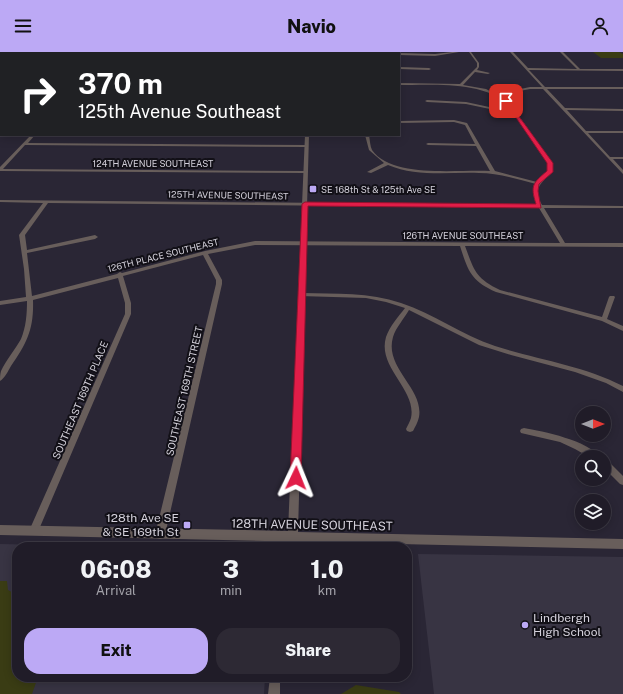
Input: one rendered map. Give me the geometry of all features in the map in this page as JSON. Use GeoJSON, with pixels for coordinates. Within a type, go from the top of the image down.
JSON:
{"type":"FeatureCollection","features":[{"type":"Feature","properties":{"kind":"street"},"geometry":{"type":"LineString","coordinates":[[52,52],[59,52]]}},
{"type":"Feature","properties":{"kind":"street"},"geometry":{"type":"LineString","coordinates":[[400,53],[435,55],[458,52]]}},
{"type":"Feature","properties":{"kind":"street"},"geometry":{"type":"LineString","coordinates":[[460,85],[478,67],[478,63],[470,52]]}},
{"type":"Feature","properties":{"kind":"street"},"geometry":{"type":"LineString","coordinates":[[511,52],[623,173]]}},
{"type":"Feature","properties":{"kind":"street"},"geometry":{"type":"LineString","coordinates":[[561,52],[580,70]]}},
{"type":"Feature","properties":{"kind":"street"},"geometry":{"type":"LineString","coordinates":[[400,68],[428,69]]}},
{"type":"Feature","properties":{"kind":"street"},"geometry":{"type":"LineString","coordinates":[[527,69],[623,70]]}},
{"type":"Feature","properties":{"kind":"street"},"geometry":{"type":"LineString","coordinates":[[475,71],[488,73]]}},
{"type":"Feature","properties":{"kind":"street"},"geometry":{"type":"LineString","coordinates":[[400,84],[460,85],[485,90],[506,101],[550,163],[550,172],[537,183],[535,191],[539,206],[562,244]]}},
{"type":"Feature","properties":{"kind":"street"},"geometry":{"type":"LineString","coordinates":[[496,95],[525,89],[543,88],[623,88]]}},
{"type":"Feature","properties":{"kind":"street"},"geometry":{"type":"LineString","coordinates":[[427,101],[466,103],[514,113]]}},
{"type":"Feature","properties":{"kind":"street"},"geometry":{"type":"LineString","coordinates":[[564,109],[623,110]]}},
{"type":"Feature","properties":{"kind":"street"},"geometry":{"type":"LineString","coordinates":[[400,122],[454,121],[466,124],[493,172]]}},
{"type":"Feature","properties":{"kind":"street"},"geometry":{"type":"LineString","coordinates":[[585,132],[623,132]]}},
{"type":"Feature","properties":{"kind":"street"},"geometry":{"type":"LineString","coordinates":[[0,169],[32,136]]}},
{"type":"Feature","properties":{"kind":"street"},"geometry":{"type":"LineString","coordinates":[[286,541],[302,295],[307,136]]}},
{"type":"Feature","properties":{"kind":"street"},"geometry":{"type":"LineString","coordinates":[[367,136],[371,152],[386,164],[421,171],[493,172],[537,183]]}},
{"type":"Feature","properties":{"kind":"street"},"geometry":{"type":"LineString","coordinates":[[24,144],[306,146]]}},
{"type":"Feature","properties":{"kind":"street"},"geometry":{"type":"LineString","coordinates":[[428,144],[478,145]]}},
{"type":"Feature","properties":{"kind":"street"},"geometry":{"type":"LineString","coordinates":[[609,158],[623,158]]}},
{"type":"Feature","properties":{"kind":"street"},"geometry":{"type":"LineString","coordinates":[[369,172],[386,164]]}},
{"type":"Feature","properties":{"kind":"street","name":"124TH AVENUE SOUTHEAST"},"geometry":{"type":"LineString","coordinates":[[0,169],[305,172]]}},
{"type":"Feature","properties":{"kind":"street","name":"125TH AVENUE SOUTHEAST"},"geometry":{"type":"LineString","coordinates":[[0,201],[623,207]]}},
{"type":"Feature","properties":{"kind":"street"},"geometry":{"type":"LineString","coordinates":[[0,378],[25,336],[28,328],[29,299],[22,235],[46,202]]}},
{"type":"Feature","properties":{"kind":"street"},"geometry":{"type":"LineString","coordinates":[[25,252],[95,237]]}},
{"type":"Feature","properties":{"kind":"street","name":"126TH AVENUE SOUTHEAST"},"geometry":{"type":"LineString","coordinates":[[303,242],[623,245]]}},
{"type":"Feature","properties":{"kind":"street","name":"126TH PLACE SOUTHEAST"},"geometry":{"type":"LineString","coordinates":[[0,303],[29,299],[205,253],[255,243],[303,242]]}},
{"type":"Feature","properties":{"kind":"street"},"geometry":{"type":"LineString","coordinates":[[462,244],[472,274],[487,287],[604,320],[623,328]]}},
{"type":"Feature","properties":{"kind":"street","name":"SOUTHEAST 169TH STREET"},"geometry":{"type":"LineString","coordinates":[[160,535],[219,284],[219,280],[205,253]]}},
{"type":"Feature","properties":{"kind":"street","name":"SOUTHEAST 169TH PLACE"},"geometry":{"type":"LineString","coordinates":[[34,531],[128,314],[128,302],[120,274]]}},
{"type":"Feature","properties":{"kind":"street"},"geometry":{"type":"LineString","coordinates":[[302,295],[363,296],[388,300],[408,308],[468,338],[494,348],[579,370],[623,389]]}},
{"type":"Feature","properties":{"kind":"street"},"geometry":{"type":"LineString","coordinates":[[604,320],[612,297]]}},
{"type":"Feature","properties":{"kind":"street"},"geometry":{"type":"LineString","coordinates":[[408,308],[393,330],[388,347],[393,366],[409,391],[415,406],[413,423],[410,429]]}},
{"type":"Feature","properties":{"kind":"street"},"geometry":{"type":"LineString","coordinates":[[524,431],[567,440],[586,450]]}},
{"type":"Feature","properties":{"kind":"street"},"geometry":{"type":"LineString","coordinates":[[611,470],[623,481]]}},
{"type":"Feature","properties":{"kind":"street","name":"128TH AVENUE SOUTHEAST"},"geometry":{"type":"LineString","coordinates":[[0,530],[286,541],[398,542]]}},
{"type":"Feature","properties":{"kind":"street","name":"128TH AVENUE SOUTHEAST"},"geometry":{"type":"LineString","coordinates":[[412,542],[623,544]]}},
{"type":"Feature","properties":{"kind":"street"},"geometry":{"type":"LineString","coordinates":[[274,694],[275,682]]}},
{"type":"Feature","properties":{"kind":"shaded area"},"geometry":{"type":"Polygon","coordinates":[[[0,544],[12,544],[12,682],[265,682],[264,694],[0,694],[0,544]]]}},
{"type":"Feature","properties":{"kind":"shaded area","name":"Lindbergh High School"},"geometry":{"type":"Polygon","coordinates":[[[418,554],[623,557],[623,694],[434,694],[418,554]]]}},
{"type":"Feature","properties":{"kind":"green space"},"geometry":{"type":"Polygon","coordinates":[[[593,52],[619,52],[623,54],[623,58],[601,58],[593,52]]]}},
{"type":"Feature","properties":{"kind":"green space"},"geometry":{"type":"Polygon","coordinates":[[[0,581],[7,581],[8,590],[12,592],[12,682],[36,682],[32,694],[0,694],[0,581]]]}},
{"type":"Feature","properties":{"kind":"green space"},"geometry":{"type":"Polygon","coordinates":[[[356,685],[399,692],[401,694],[341,694],[356,685]]]}},
{"type":"Feature","properties":{"kind":"place","name":"SE 168th St & 125th Ave SE"},"geometry":{"type":"Point","coordinates":[313,189]}},
{"type":"Feature","properties":{"kind":"place","name":"128th Ave SE & SE 169th St"},"geometry":{"type":"Point","coordinates":[187,525]}},
{"type":"Feature","properties":{"kind":"place","name":"Lindbergh High School"},"geometry":{"type":"Point","coordinates":[525,625]}},
{"type":"Feature","properties":{"kind":"route"},"geometry":{"type":"LineString","coordinates":[[296,478],[305,204],[539,206],[535,191],[537,183],[550,172],[550,163],[506,101]]}}]}
